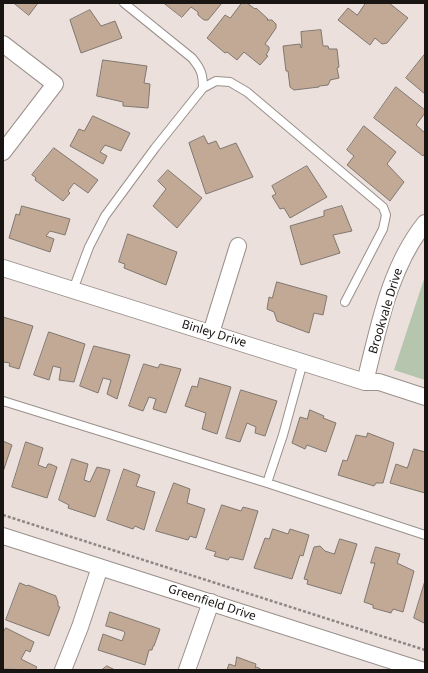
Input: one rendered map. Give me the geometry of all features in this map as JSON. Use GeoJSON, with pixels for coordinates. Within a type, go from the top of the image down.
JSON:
{"type":"FeatureCollection","features":[{"type":"Feature","properties":{"kind":"street"},"geometry":{"type":"LineString","coordinates":[[3,44],[55,84],[3,152]]}},
{"type":"Feature","properties":{"kind":"street","name":"Brookvale Drive"},"geometry":{"type":"LineString","coordinates":[[365,382],[394,276],[405,252],[425,222]]}},
{"type":"Feature","properties":{"kind":"street"},"geometry":{"type":"LineString","coordinates":[[211,333],[238,246]]}},
{"type":"Feature","properties":{"kind":"street","name":"Binley Drive"},"geometry":{"type":"LineString","coordinates":[[3,268],[365,382],[378,382],[425,397]]}},
{"type":"Feature","properties":{"kind":"street","name":"Greenfield Drive"},"geometry":{"type":"LineString","coordinates":[[3,536],[421,670]]}},
{"type":"Feature","properties":{"kind":"street"},"geometry":{"type":"LineString","coordinates":[[63,670],[80,627],[100,567]]}},
{"type":"Feature","properties":{"kind":"street"},"geometry":{"type":"LineString","coordinates":[[187,670],[211,602]]}},
{"type":"Feature","properties":{"kind":"lane"},"geometry":{"type":"LineString","coordinates":[[124,3],[192,58],[200,68],[203,77],[202,88]]}},
{"type":"Feature","properties":{"kind":"lane"},"geometry":{"type":"LineString","coordinates":[[73,290],[89,247],[105,216],[155,148],[202,88],[216,81],[230,82],[247,92],[383,207],[386,215],[383,229],[345,302]]}},
{"type":"Feature","properties":{"kind":"lane"},"geometry":{"type":"LineString","coordinates":[[267,483],[283,435],[303,362]]}},
{"type":"Feature","properties":{"kind":"lane"},"geometry":{"type":"LineString","coordinates":[[3,400],[267,483],[425,535]]}},
{"type":"Feature","properties":{"kind":"path"},"geometry":{"type":"LineString","coordinates":[[3,515],[425,650]]}},
{"type":"Feature","properties":{"kind":"green space"},"geometry":{"type":"Polygon","coordinates":[[[425,276],[425,380],[394,370],[425,276]]]}},
{"type":"Feature","properties":{"kind":"building"},"geometry":{"type":"Polygon","coordinates":[[[14,3],[38,3],[29,15],[14,3]]]}},
{"type":"Feature","properties":{"kind":"building"},"geometry":{"type":"Polygon","coordinates":[[[164,3],[222,3],[208,20],[204,20],[198,15],[198,12],[191,7],[182,17],[164,3]]]}},
{"type":"Feature","properties":{"kind":"building"},"geometry":{"type":"Polygon","coordinates":[[[242,3],[247,3],[255,9],[256,8],[268,19],[267,20],[272,20],[276,24],[276,28],[265,44],[269,47],[266,55],[268,56],[260,65],[244,52],[237,60],[227,52],[225,53],[207,38],[225,15],[230,18],[242,3]]]}},
{"type":"Feature","properties":{"kind":"building"},"geometry":{"type":"Polygon","coordinates":[[[366,3],[389,3],[408,18],[387,43],[382,44],[375,38],[370,45],[338,20],[348,8],[357,15],[366,3]]]}},
{"type":"Feature","properties":{"kind":"building"},"geometry":{"type":"Polygon","coordinates":[[[90,10],[101,26],[115,21],[122,38],[81,53],[70,20],[90,10]]]}},
{"type":"Feature","properties":{"kind":"building"},"geometry":{"type":"Polygon","coordinates":[[[321,30],[323,46],[328,46],[329,49],[337,49],[339,67],[337,68],[339,78],[330,80],[328,85],[294,90],[290,87],[288,71],[286,71],[283,46],[300,44],[301,48],[301,32],[321,30]]]}},
{"type":"Feature","properties":{"kind":"building"},"geometry":{"type":"Polygon","coordinates":[[[425,54],[425,94],[406,78],[425,54]]]}},
{"type":"Feature","properties":{"kind":"building"},"geometry":{"type":"Polygon","coordinates":[[[103,60],[147,66],[144,83],[150,84],[148,108],[123,106],[123,102],[97,96],[103,60]]]}},
{"type":"Feature","properties":{"kind":"building"},"geometry":{"type":"Polygon","coordinates":[[[396,87],[425,110],[425,113],[416,125],[425,133],[425,153],[423,156],[374,118],[396,87]]]}},
{"type":"Feature","properties":{"kind":"building"},"geometry":{"type":"Polygon","coordinates":[[[93,116],[130,133],[121,151],[105,145],[100,152],[107,156],[103,164],[70,146],[79,129],[84,131],[93,116]]]}},
{"type":"Feature","properties":{"kind":"building"},"geometry":{"type":"Polygon","coordinates":[[[364,126],[396,152],[387,164],[404,182],[390,201],[347,165],[354,156],[347,150],[364,126]]]}},
{"type":"Feature","properties":{"kind":"building"},"geometry":{"type":"Polygon","coordinates":[[[204,136],[208,144],[216,141],[220,149],[236,143],[253,177],[206,194],[189,143],[204,136]]]}},
{"type":"Feature","properties":{"kind":"building"},"geometry":{"type":"Polygon","coordinates":[[[54,148],[98,180],[88,193],[74,183],[68,191],[70,193],[63,201],[35,180],[36,178],[32,175],[54,148]]]}},
{"type":"Feature","properties":{"kind":"building"},"geometry":{"type":"Polygon","coordinates":[[[307,166],[327,197],[290,218],[284,208],[280,209],[272,196],[276,194],[272,186],[307,166]]]}},
{"type":"Feature","properties":{"kind":"building"},"geometry":{"type":"Polygon","coordinates":[[[168,170],[202,198],[177,228],[153,206],[166,189],[158,181],[168,170]]]}},
{"type":"Feature","properties":{"kind":"building"},"geometry":{"type":"Polygon","coordinates":[[[22,206],[70,219],[65,235],[50,231],[46,236],[54,239],[50,252],[9,238],[16,214],[19,215],[22,206]]]}},
{"type":"Feature","properties":{"kind":"building"},"geometry":{"type":"Polygon","coordinates":[[[342,206],[352,231],[333,235],[340,253],[301,265],[290,226],[324,216],[324,211],[342,206]]]}},
{"type":"Feature","properties":{"kind":"building"},"geometry":{"type":"Polygon","coordinates":[[[128,234],[177,252],[166,285],[124,268],[125,264],[119,262],[128,234]]]}},
{"type":"Feature","properties":{"kind":"building"},"geometry":{"type":"Polygon","coordinates":[[[277,282],[327,296],[323,315],[314,313],[309,333],[277,321],[274,312],[267,309],[269,297],[272,298],[277,282]]]}},
{"type":"Feature","properties":{"kind":"building"},"geometry":{"type":"Polygon","coordinates":[[[3,317],[33,326],[19,369],[9,366],[10,363],[3,362],[3,317]]]}},
{"type":"Feature","properties":{"kind":"building"},"geometry":{"type":"Polygon","coordinates":[[[49,332],[85,344],[74,382],[59,380],[61,368],[53,366],[49,380],[34,375],[49,332]]]}},
{"type":"Feature","properties":{"kind":"building"},"geometry":{"type":"Polygon","coordinates":[[[94,346],[130,355],[117,399],[107,394],[111,380],[103,378],[98,393],[80,386],[94,346]]]}},
{"type":"Feature","properties":{"kind":"building"},"geometry":{"type":"Polygon","coordinates":[[[144,364],[158,368],[160,364],[181,369],[166,413],[153,409],[156,399],[149,397],[143,411],[129,406],[144,364]]]}},
{"type":"Feature","properties":{"kind":"building"},"geometry":{"type":"Polygon","coordinates":[[[200,378],[231,387],[217,434],[202,429],[206,413],[185,406],[192,386],[197,387],[200,378]]]}},
{"type":"Feature","properties":{"kind":"building"},"geometry":{"type":"Polygon","coordinates":[[[241,390],[277,401],[265,436],[255,433],[256,427],[247,423],[240,442],[226,438],[241,390]]]}},
{"type":"Feature","properties":{"kind":"building"},"geometry":{"type":"Polygon","coordinates":[[[310,410],[324,416],[323,418],[336,423],[326,452],[307,445],[305,449],[292,443],[300,417],[307,419],[310,410]]]}},
{"type":"Feature","properties":{"kind":"building"},"geometry":{"type":"Polygon","coordinates":[[[368,433],[394,443],[383,483],[376,483],[374,486],[338,475],[343,460],[347,461],[356,435],[366,437],[368,433]]]}},
{"type":"Feature","properties":{"kind":"building"},"geometry":{"type":"Polygon","coordinates":[[[3,441],[12,445],[3,472],[3,441]]]}},
{"type":"Feature","properties":{"kind":"building"},"geometry":{"type":"Polygon","coordinates":[[[26,442],[43,448],[38,465],[46,468],[48,464],[50,464],[57,467],[47,498],[12,487],[26,442]]]}},
{"type":"Feature","properties":{"kind":"building"},"geometry":{"type":"Polygon","coordinates":[[[414,449],[425,452],[425,493],[390,483],[396,464],[407,468],[414,449]]]}},
{"type":"Feature","properties":{"kind":"building"},"geometry":{"type":"Polygon","coordinates":[[[72,459],[88,464],[84,480],[90,482],[97,467],[110,470],[95,517],[68,508],[69,505],[59,500],[72,459]]]}},
{"type":"Feature","properties":{"kind":"building"},"geometry":{"type":"Polygon","coordinates":[[[124,469],[140,475],[136,486],[155,492],[144,530],[135,526],[133,529],[107,520],[124,469]]]}},
{"type":"Feature","properties":{"kind":"building"},"geometry":{"type":"Polygon","coordinates":[[[174,483],[190,489],[187,503],[205,509],[196,538],[190,536],[188,540],[156,531],[174,483]]]}},
{"type":"Feature","properties":{"kind":"building"},"geometry":{"type":"Polygon","coordinates":[[[222,505],[241,511],[243,507],[258,511],[243,560],[230,557],[228,560],[214,556],[216,552],[206,549],[222,505]]]}},
{"type":"Feature","properties":{"kind":"building"},"geometry":{"type":"Polygon","coordinates":[[[273,529],[288,534],[290,529],[309,535],[303,556],[300,555],[292,579],[254,568],[265,538],[269,539],[273,529]]]}},
{"type":"Feature","properties":{"kind":"building"},"geometry":{"type":"Polygon","coordinates":[[[340,539],[357,544],[341,594],[307,584],[308,580],[304,579],[314,547],[320,546],[325,551],[334,554],[340,539]]]}},
{"type":"Feature","properties":{"kind":"building"},"geometry":{"type":"Polygon","coordinates":[[[376,547],[400,554],[397,563],[414,571],[403,612],[393,609],[391,613],[373,608],[373,605],[364,602],[375,563],[371,563],[376,547]]]}},
{"type":"Feature","properties":{"kind":"building"},"geometry":{"type":"Polygon","coordinates":[[[425,581],[425,621],[424,623],[414,618],[425,581]]]}},
{"type":"Feature","properties":{"kind":"building"},"geometry":{"type":"Polygon","coordinates":[[[20,583],[56,596],[58,606],[60,607],[49,636],[6,620],[20,583]]]}},
{"type":"Feature","properties":{"kind":"building"},"geometry":{"type":"Polygon","coordinates":[[[110,612],[160,629],[152,650],[149,650],[145,665],[98,650],[103,634],[122,641],[125,633],[106,626],[110,612]]]}},
{"type":"Feature","properties":{"kind":"building"},"geometry":{"type":"Polygon","coordinates":[[[6,628],[34,642],[30,652],[26,650],[21,659],[37,667],[35,670],[3,669],[3,633],[6,628]]]}},
{"type":"Feature","properties":{"kind":"building"},"geometry":{"type":"Polygon","coordinates":[[[237,657],[256,664],[255,668],[257,667],[262,670],[227,670],[229,664],[235,666],[237,657]]]}},
{"type":"Feature","properties":{"kind":"building"},"geometry":{"type":"Polygon","coordinates":[[[107,666],[115,670],[102,670],[107,666]]]}}]}
